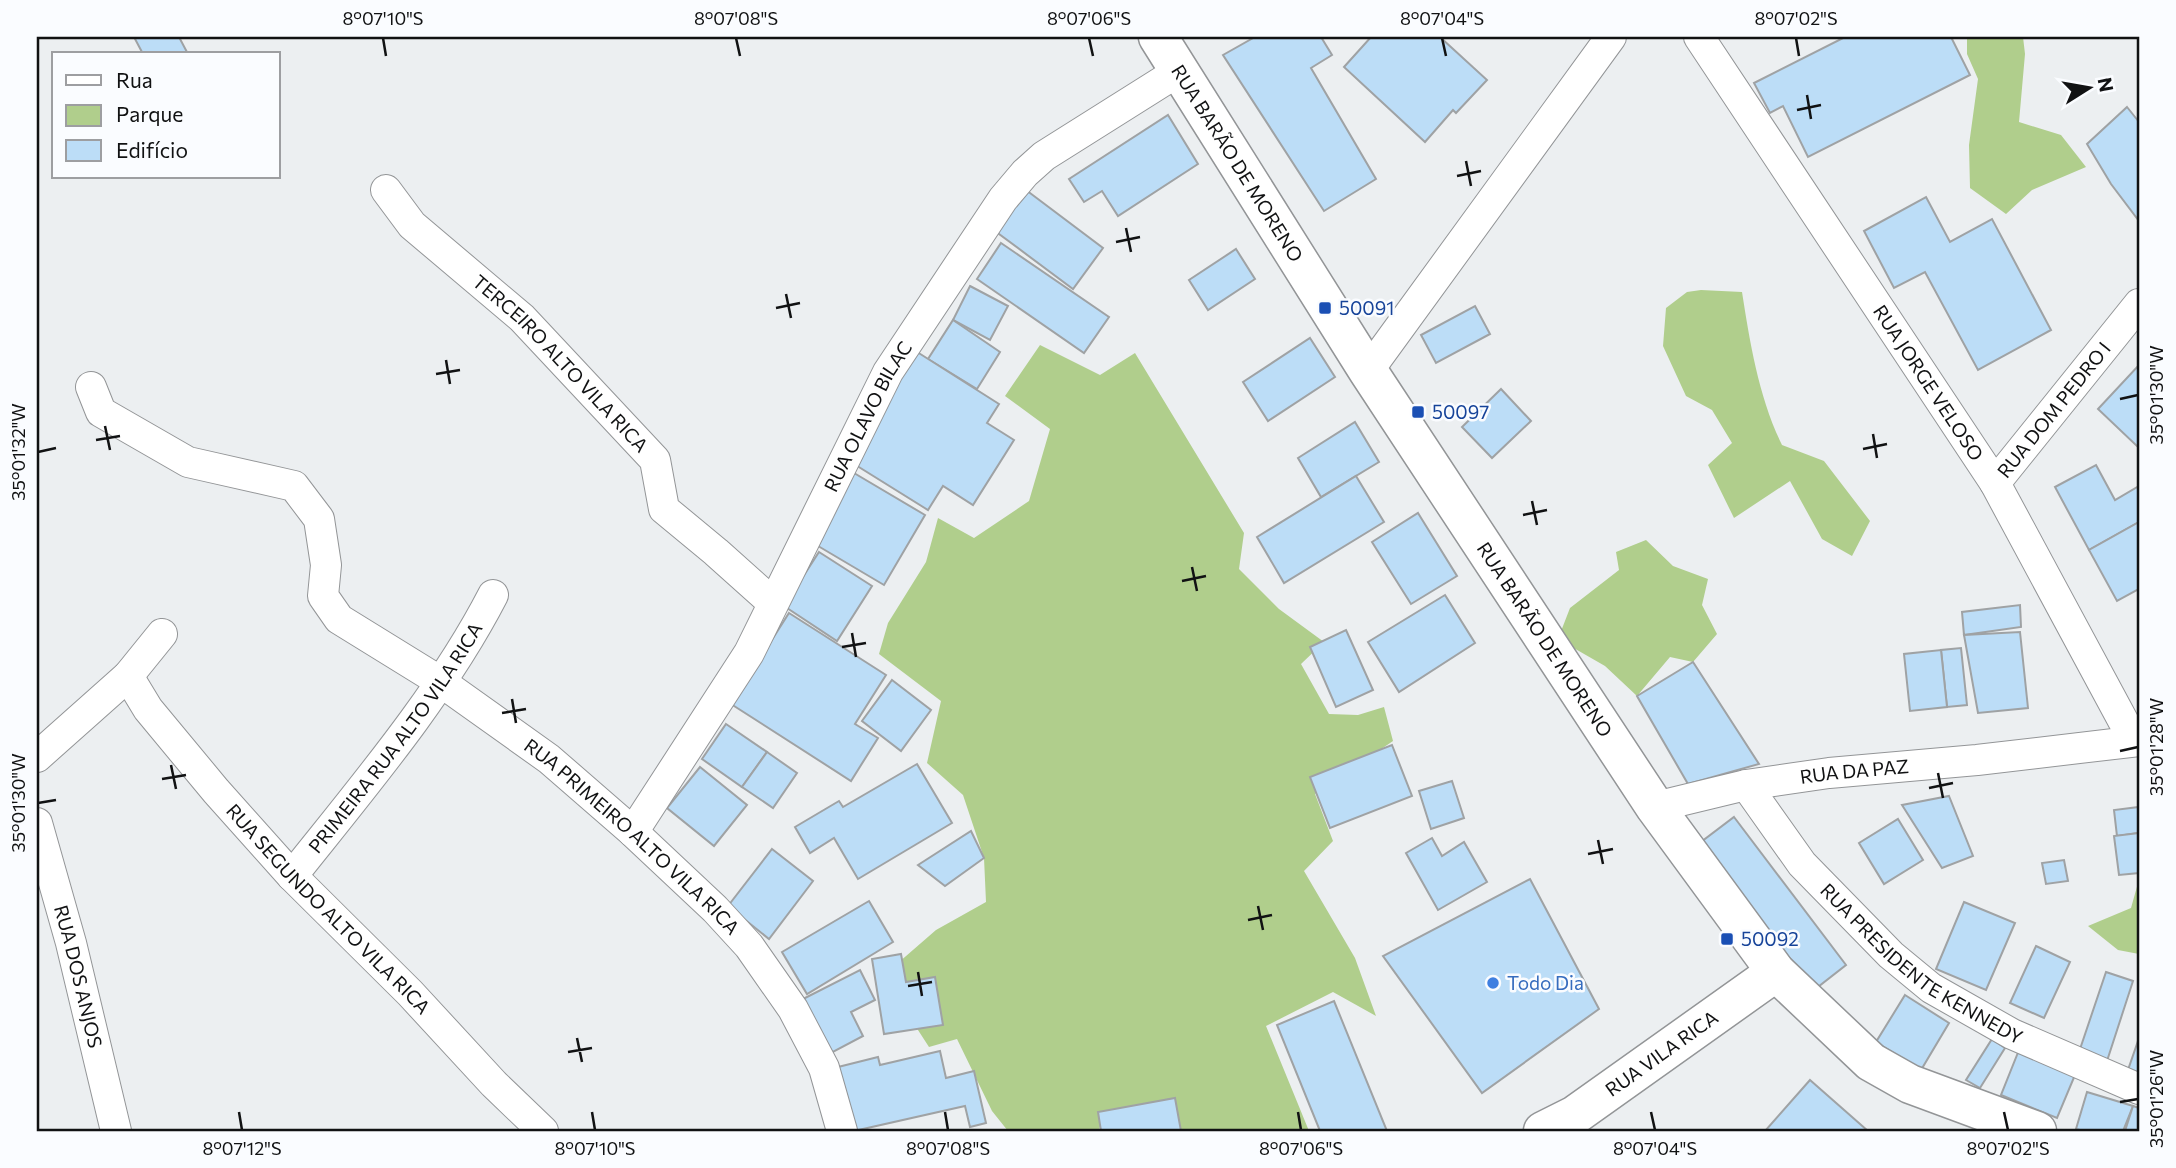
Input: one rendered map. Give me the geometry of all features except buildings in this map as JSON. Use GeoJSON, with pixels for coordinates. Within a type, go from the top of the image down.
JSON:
{"type":"FeatureCollection","features":[{"type":"Feature","properties":{"kind":"street","name":"RUA BARÃO DE MORENO"},"geometry":{"type":"LineString","coordinates":[[1158,37],[1368,371],[1655,807],[1776,972],[1871,1062],[1910,1084],[2037,1131]]}},
{"type":"Feature","properties":{"kind":"street"},"geometry":{"type":"LineString","coordinates":[[1368,371],[1611,37]]}},
{"type":"Feature","properties":{"kind":"street","name":"RUA JORGE VELOSO"},"geometry":{"type":"LineString","coordinates":[[1699,37],[1995,483],[2136,741]]}},
{"type":"Feature","properties":{"kind":"street","name":"RUA OLAVO BILAC"},"geometry":{"type":"LineString","coordinates":[[633,832],[749,653],[887,372],[1003,199],[1044,156],[1179,71]]}},
{"type":"Feature","properties":{"kind":"street","name":"TERCEIRO ALTO VILA RICA"},"geometry":{"type":"LineString","coordinates":[[386,190],[411,225],[522,318],[655,460],[664,509],[774,603]]}},
{"type":"Feature","properties":{"kind":"street","name":"RUA DOM PEDRO I"},"geometry":{"type":"LineString","coordinates":[[1995,483],[2139,304]]}},
{"type":"Feature","properties":{"kind":"street","name":"RUA PRIMEIRO ALTO VILA RICA"},"geometry":{"type":"LineString","coordinates":[[92,387],[102,412],[188,462],[294,486],[318,519],[326,565],[323,596],[339,620],[440,682],[550,758],[715,909],[749,946],[793,1009],[824,1068],[842,1131]]}},
{"type":"Feature","properties":{"kind":"street","name":"PRIMEIRA RUA ALTO VILA RICA"},"geometry":{"type":"LineString","coordinates":[[292,876],[440,682],[477,627],[494,595]]}},
{"type":"Feature","properties":{"kind":"street"},"geometry":{"type":"LineString","coordinates":[[37,757],[128,676],[162,634]]}},
{"type":"Feature","properties":{"kind":"street","name":"RUA SEGUNDO ALTO VILA RICA"},"geometry":{"type":"LineString","coordinates":[[128,676],[148,709],[292,876],[543,1131]]}},
{"type":"Feature","properties":{"kind":"street","name":"RUA DA PAZ"},"geometry":{"type":"LineString","coordinates":[[1655,807],[1746,785],[1829,773],[1977,760],[2136,741]]}},
{"type":"Feature","properties":{"kind":"street","name":"RUA PRESIDENTE KENNEDY"},"geometry":{"type":"LineString","coordinates":[[1746,785],[1802,864],[1891,955],[1931,988],[2012,1034],[2139,1089]]}},
{"type":"Feature","properties":{"kind":"street","name":"RUA DOS ANJOS"},"geometry":{"type":"LineString","coordinates":[[37,823],[71,943],[116,1131]]}},
{"type":"Feature","properties":{"kind":"street","name":"RUA VILA RICA"},"geometry":{"type":"LineString","coordinates":[[1567,1126],[1776,972]]}},
{"type":"Feature","properties":{"kind":"green space"},"geometry":{"type":"Polygon","coordinates":[[[1967,37],[2023,37],[2025,54],[2019,122],[2061,135],[2086,167],[2032,190],[2006,214],[1970,188],[1969,145],[1978,79],[1967,54],[1967,37]]]}},
{"type":"Feature","properties":{"kind":"green space"},"geometry":{"type":"Polygon","coordinates":[[[1687,292],[1742,292],[1761,389],[1782,445],[1824,461],[1870,521],[1852,556],[1822,539],[1790,481],[1734,518],[1708,465],[1732,443],[1712,410],[1686,396],[1663,346],[1666,308],[1687,292]]]}},
{"type":"Feature","properties":{"kind":"green space"},"geometry":{"type":"Polygon","coordinates":[[[1040,345],[1100,375],[1135,353],[1244,533],[1239,569],[1279,609],[1324,642],[1301,664],[1329,714],[1358,715],[1384,707],[1393,741],[1315,794],[1333,841],[1304,871],[1355,958],[1376,1016],[1333,992],[1266,1026],[1309,1131],[1173,1131],[1167,1108],[1102,1117],[1099,1131],[1008,1131],[992,1111],[957,1039],[929,1047],[883,976],[936,930],[986,902],[984,858],[963,795],[927,763],[941,701],[879,654],[888,623],[926,562],[938,518],[974,538],[1029,501],[1050,429],[1005,396],[1040,345]]]}},
{"type":"Feature","properties":{"kind":"green space"},"geometry":{"type":"Polygon","coordinates":[[[1646,540],[1673,566],[1708,579],[1702,605],[1717,634],[1693,662],[1670,657],[1637,696],[1605,666],[1558,639],[1570,608],[1619,570],[1616,552],[1646,540]]]}},
{"type":"Feature","properties":{"kind":"green space"},"geometry":{"type":"Polygon","coordinates":[[[2138,883],[2139,954],[2118,950],[2088,926],[2131,908],[2138,883]]]}},
{"type":"Feature","properties":{"kind":"place","name":"50091"},"geometry":{"type":"Point","coordinates":[1325,308]}},
{"type":"Feature","properties":{"kind":"place","name":"50097"},"geometry":{"type":"Point","coordinates":[1418,412]}},
{"type":"Feature","properties":{"kind":"place","name":"50092"},"geometry":{"type":"Point","coordinates":[1727,939]}},
{"type":"Feature","properties":{"kind":"place","name":"Todo Dia"},"geometry":{"type":"Point","coordinates":[1493,983]}}]}
